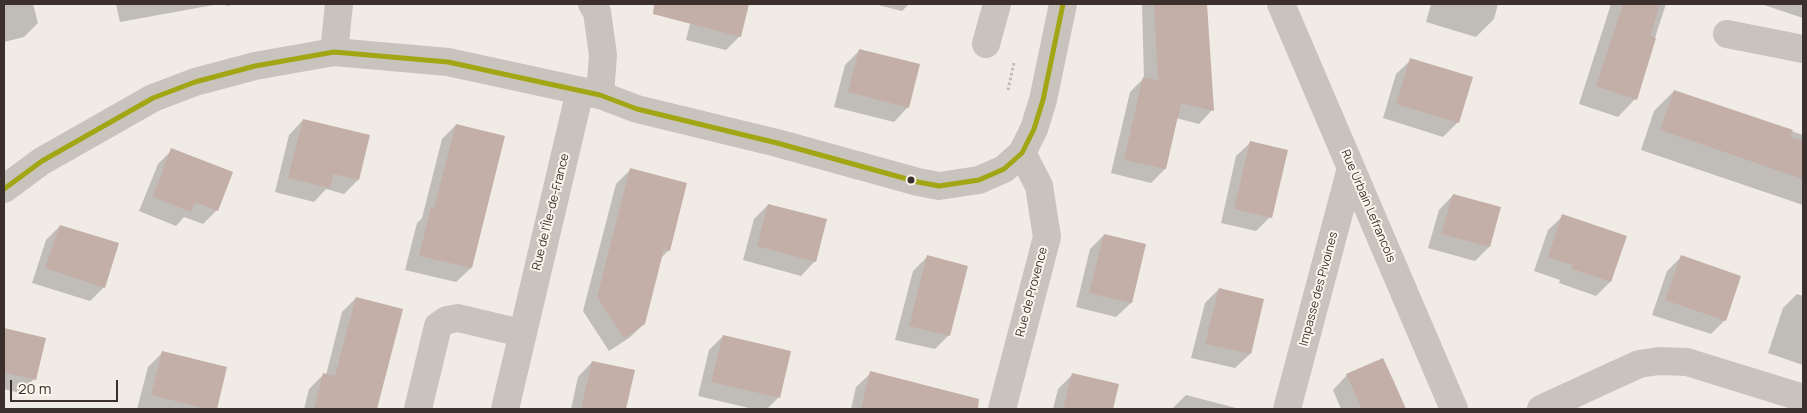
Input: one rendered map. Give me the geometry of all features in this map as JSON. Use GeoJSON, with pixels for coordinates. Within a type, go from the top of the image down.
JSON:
{"type":"FeatureCollection","features":[{"type":"Feature","properties":{"kind":"street"},"geometry":{"type":"LineString","coordinates":[[334,52],[339,4]]}},
{"type":"Feature","properties":{"kind":"street","name":"Rue de l'Île-de-France"},"geometry":{"type":"LineString","coordinates":[[505,409],[522,333],[590,93],[604,55],[597,12],[592,4]]}},
{"type":"Feature","properties":{"kind":"street"},"geometry":{"type":"LineString","coordinates":[[986,44],[997,4]]}},
{"type":"Feature","properties":{"kind":"street"},"geometry":{"type":"LineString","coordinates":[[4,189],[42,161],[153,98],[195,82],[255,66],[334,52],[448,62],[590,93],[637,109],[777,143],[918,182],[939,186],[979,180],[1004,169],[1022,153],[1034,129],[1043,100],[1063,4]]}},
{"type":"Feature","properties":{"kind":"street","name":"Rue Urbain Lefrancois"},"geometry":{"type":"LineString","coordinates":[[1281,4],[1454,409]]}},
{"type":"Feature","properties":{"kind":"street"},"geometry":{"type":"LineString","coordinates":[[1727,34],[1803,49]]}},
{"type":"Feature","properties":{"kind":"street","name":"Rue de Provence"},"geometry":{"type":"LineString","coordinates":[[1002,409],[1046,237],[1039,186],[1022,153]]}},
{"type":"Feature","properties":{"kind":"street","name":"Impasse des Pivoines"},"geometry":{"type":"LineString","coordinates":[[1287,409],[1351,168]]}},
{"type":"Feature","properties":{"kind":"street"},"geometry":{"type":"LineString","coordinates":[[418,409],[438,326],[447,320],[458,318],[522,333]]}},
{"type":"Feature","properties":{"kind":"street"},"geometry":{"type":"LineString","coordinates":[[1541,409],[1638,364],[1659,361],[1687,362],[1803,398]]}},
{"type":"Feature","properties":{"kind":"building"},"geometry":{"type":"Polygon","coordinates":[[[654,4],[749,4],[741,37],[653,14],[654,4]]]}},
{"type":"Feature","properties":{"kind":"building"},"geometry":{"type":"Polygon","coordinates":[[[1154,4],[1207,4],[1214,111],[1181,103],[1166,169],[1124,160],[1143,77],[1158,80],[1154,4]]]}},
{"type":"Feature","properties":{"kind":"building"},"geometry":{"type":"Polygon","coordinates":[[[1623,4],[1660,4],[1650,36],[1656,38],[1637,100],[1596,86],[1623,4]]]}},
{"type":"Feature","properties":{"kind":"building"},"geometry":{"type":"Polygon","coordinates":[[[859,49],[920,64],[909,108],[848,92],[859,49]]]}},
{"type":"Feature","properties":{"kind":"building"},"geometry":{"type":"Polygon","coordinates":[[[1410,58],[1473,77],[1459,123],[1396,104],[1410,58]]]}},
{"type":"Feature","properties":{"kind":"building"},"geometry":{"type":"Polygon","coordinates":[[[1674,90],[1793,130],[1790,137],[1803,141],[1803,179],[1660,130],[1674,90]]]}},
{"type":"Feature","properties":{"kind":"building"},"geometry":{"type":"Polygon","coordinates":[[[303,119],[370,135],[359,180],[333,174],[330,188],[288,178],[303,119]]]}},
{"type":"Feature","properties":{"kind":"building"},"geometry":{"type":"Polygon","coordinates":[[[456,124],[505,136],[472,268],[419,256],[431,207],[434,208],[456,124]]]}},
{"type":"Feature","properties":{"kind":"building"},"geometry":{"type":"Polygon","coordinates":[[[1250,141],[1288,150],[1272,218],[1234,209],[1250,141]]]}},
{"type":"Feature","properties":{"kind":"building"},"geometry":{"type":"Polygon","coordinates":[[[171,148],[233,172],[218,211],[195,202],[191,212],[153,197],[171,148]]]}},
{"type":"Feature","properties":{"kind":"building"},"geometry":{"type":"Polygon","coordinates":[[[630,168],[687,183],[670,251],[664,249],[645,324],[624,338],[597,297],[630,168]]]}},
{"type":"Feature","properties":{"kind":"building"},"geometry":{"type":"Polygon","coordinates":[[[1453,194],[1501,207],[1490,247],[1441,234],[1453,194]]]}},
{"type":"Feature","properties":{"kind":"building"},"geometry":{"type":"Polygon","coordinates":[[[768,204],[827,219],[816,262],[757,246],[768,204]]]}},
{"type":"Feature","properties":{"kind":"building"},"geometry":{"type":"Polygon","coordinates":[[[1562,214],[1627,236],[1611,282],[1572,269],[1573,265],[1548,257],[1562,214]]]}},
{"type":"Feature","properties":{"kind":"building"},"geometry":{"type":"Polygon","coordinates":[[[60,225],[119,243],[105,288],[45,268],[60,225]]]}},
{"type":"Feature","properties":{"kind":"building"},"geometry":{"type":"Polygon","coordinates":[[[1104,234],[1146,244],[1132,303],[1089,293],[1104,234]]]}},
{"type":"Feature","properties":{"kind":"building"},"geometry":{"type":"Polygon","coordinates":[[[927,255],[968,266],[950,336],[909,326],[927,255]]]}},
{"type":"Feature","properties":{"kind":"building"},"geometry":{"type":"Polygon","coordinates":[[[1681,255],[1741,276],[1726,321],[1665,300],[1681,255]]]}},
{"type":"Feature","properties":{"kind":"building"},"geometry":{"type":"Polygon","coordinates":[[[1219,288],[1264,299],[1251,354],[1205,344],[1219,288]]]}},
{"type":"Feature","properties":{"kind":"building"},"geometry":{"type":"Polygon","coordinates":[[[356,297],[403,309],[377,409],[314,409],[323,373],[335,376],[356,297]]]}},
{"type":"Feature","properties":{"kind":"building"},"geometry":{"type":"Polygon","coordinates":[[[4,328],[46,338],[36,380],[4,372],[4,328]]]}},
{"type":"Feature","properties":{"kind":"building"},"geometry":{"type":"Polygon","coordinates":[[[723,335],[791,351],[780,398],[711,382],[723,335]]]}},
{"type":"Feature","properties":{"kind":"building"},"geometry":{"type":"Polygon","coordinates":[[[162,351],[227,367],[217,409],[207,409],[151,395],[162,351]]]}},
{"type":"Feature","properties":{"kind":"building"},"geometry":{"type":"Polygon","coordinates":[[[1383,358],[1406,409],[1362,409],[1346,374],[1383,358]]]}},
{"type":"Feature","properties":{"kind":"building"},"geometry":{"type":"Polygon","coordinates":[[[592,361],[635,370],[626,409],[581,409],[592,361]]]}},
{"type":"Feature","properties":{"kind":"building"},"geometry":{"type":"Polygon","coordinates":[[[870,371],[979,399],[978,409],[861,409],[870,371]]]}},
{"type":"Feature","properties":{"kind":"building"},"geometry":{"type":"Polygon","coordinates":[[[1072,373],[1119,384],[1113,409],[1063,409],[1072,373]]]}},
{"type":"Feature","properties":{"kind":"transit line"},"geometry":{"type":"LineString","coordinates":[[4,189],[42,161],[153,98],[195,82],[255,66],[334,52],[448,62],[600,95],[637,109],[777,143],[918,182],[939,186],[979,180],[1004,169],[1022,153],[1034,129],[1043,100],[1063,4]]}}]}
